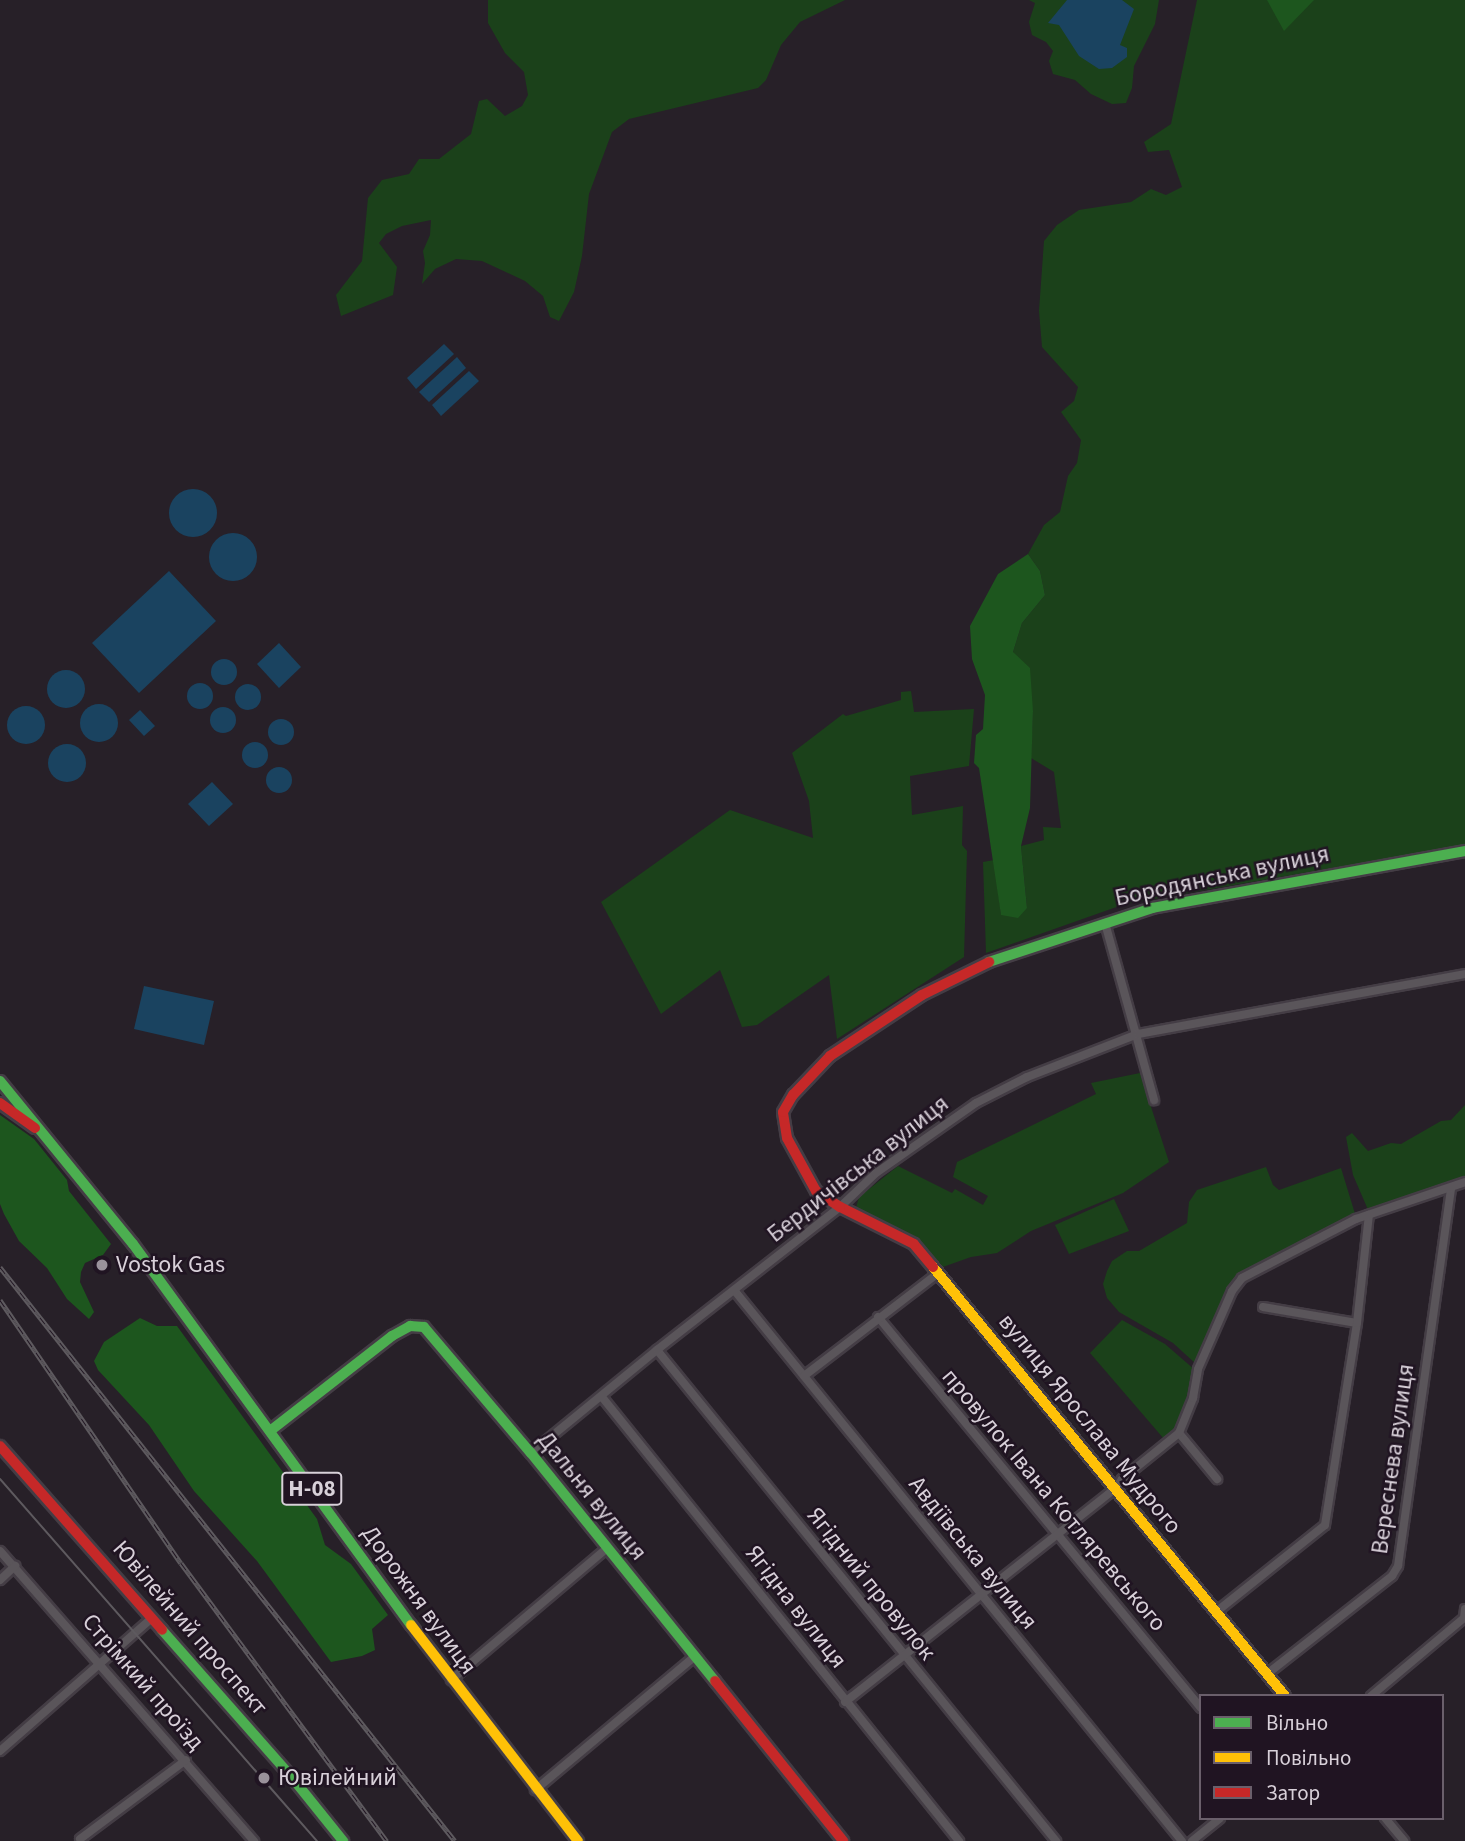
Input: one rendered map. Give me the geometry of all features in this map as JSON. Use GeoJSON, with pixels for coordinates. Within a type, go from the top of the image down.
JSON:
{"type":"FeatureCollection","features":[{"type":"Feature","properties":{"kind":"street","name":"Бородянська вулиця"},"geometry":{"type":"LineString","coordinates":[[840,1207],[816,1191],[785,1131],[783,1119],[786,1104],[813,1070],[861,1034],[922,995],[975,967],[1152,908],[1465,851]]}},
{"type":"Feature","properties":{"kind":"street"},"geometry":{"type":"LineString","coordinates":[[1105,923],[1138,1034],[1154,1100]]}},
{"type":"Feature","properties":{"kind":"street","name":"Бердичівська вулиця"},"geometry":{"type":"LineString","coordinates":[[531,1453],[657,1350],[840,1207],[877,1174],[976,1103],[1027,1077],[1138,1034],[1465,974]]}},
{"type":"Feature","properties":{"kind":"street","name":"Дорожня вулиця"},"geometry":{"type":"LineString","coordinates":[[0,1081],[133,1244],[451,1680],[535,1790],[578,1841]]}},
{"type":"Feature","properties":{"kind":"street"},"geometry":{"type":"LineString","coordinates":[[0,1103],[47,1137]]}},
{"type":"Feature","properties":{"kind":"street"},"geometry":{"type":"LineString","coordinates":[[845,1702],[1055,1533],[1116,1488],[1122,1479],[1179,1433],[1193,1398],[1198,1369],[1232,1291],[1242,1278],[1356,1219],[1465,1182]]}},
{"type":"Feature","properties":{"kind":"street","name":"Вереснева вулиця"},"geometry":{"type":"LineString","coordinates":[[1267,1674],[1392,1576],[1398,1566],[1451,1188]]}},
{"type":"Feature","properties":{"kind":"street","name":"вулиця Ярослава Мудрого"},"geometry":{"type":"LineString","coordinates":[[840,1207],[914,1244],[1283,1694]]}},
{"type":"Feature","properties":{"kind":"street"},"geometry":{"type":"LineString","coordinates":[[1216,1612],[1325,1525],[1357,1323],[1370,1215]]}},
{"type":"Feature","properties":{"kind":"street"},"geometry":{"type":"LineString","coordinates":[[804,1376],[938,1273]]}},
{"type":"Feature","properties":{"kind":"street","name":"Авдіївська вулиця"},"geometry":{"type":"LineString","coordinates":[[734,1290],[1182,1841]]}},
{"type":"Feature","properties":{"kind":"street"},"geometry":{"type":"LineString","coordinates":[[1263,1307],[1357,1323]]}},
{"type":"Feature","properties":{"kind":"street","name":"провулок Івана Котляревського"},"geometry":{"type":"LineString","coordinates":[[878,1317],[1199,1706]]}},
{"type":"Feature","properties":{"kind":"street","name":"Дальня вулиця"},"geometry":{"type":"LineString","coordinates":[[270,1431],[392,1336],[417,1325],[424,1327],[531,1453],[843,1841]]}},
{"type":"Feature","properties":{"kind":"street","name":"Ягідний провулок"},"geometry":{"type":"LineString","coordinates":[[657,1350],[1056,1841]]}},
{"type":"Feature","properties":{"kind":"street","name":"Ягідна вулиця"},"geometry":{"type":"LineString","coordinates":[[602,1397],[727,1549],[845,1702],[959,1841]]}},
{"type":"Feature","properties":{"kind":"street"},"geometry":{"type":"LineString","coordinates":[[1179,1433],[1217,1479]]}},
{"type":"Feature","properties":{"kind":"street","name":"Ювілейний проспект"},"geometry":{"type":"LineString","coordinates":[[0,1446],[290,1775],[343,1841]]}},
{"type":"Feature","properties":{"kind":"street"},"geometry":{"type":"LineString","coordinates":[[451,1680],[607,1548]]}},
{"type":"Feature","properties":{"kind":"street","name":"Стрімкий проїзд"},"geometry":{"type":"LineString","coordinates":[[0,1551],[186,1760],[254,1841]]}},
{"type":"Feature","properties":{"kind":"street"},"geometry":{"type":"LineString","coordinates":[[0,1580],[15,1566]]}},
{"type":"Feature","properties":{"kind":"street"},"geometry":{"type":"LineString","coordinates":[[1373,1694],[1465,1616]]}},
{"type":"Feature","properties":{"kind":"street"},"geometry":{"type":"LineString","coordinates":[[0,1751],[99,1661],[152,1618]]}},
{"type":"Feature","properties":{"kind":"street"},"geometry":{"type":"LineString","coordinates":[[535,1790],[695,1656]]}},
{"type":"Feature","properties":{"kind":"street"},"geometry":{"type":"LineString","coordinates":[[80,1839],[186,1760]]}},
{"type":"Feature","properties":{"kind":"street"},"geometry":{"type":"LineString","coordinates":[[1192,1841],[1218,1820]]}},
{"type":"Feature","properties":{"kind":"street"},"geometry":{"type":"LineString","coordinates":[[1387,1820],[1404,1841]]}},
{"type":"Feature","properties":{"kind":"green space"},"geometry":{"type":"Polygon","coordinates":[[[488,0],[845,0],[800,22],[781,45],[766,80],[758,88],[629,119],[612,132],[589,194],[582,256],[574,292],[559,321],[550,317],[543,296],[525,281],[482,261],[456,259],[435,269],[422,284],[425,263],[423,251],[430,235],[431,220],[402,226],[386,234],[379,243],[397,267],[393,295],[341,316],[336,295],[362,261],[368,198],[382,180],[409,174],[419,159],[439,159],[471,134],[479,101],[487,99],[505,116],[522,106],[528,95],[524,72],[505,53],[488,23],[488,0]]]}},
{"type":"Feature","properties":{"kind":"green space"},"geometry":{"type":"Polygon","coordinates":[[[1029,0],[1159,0],[1155,24],[1134,66],[1132,88],[1126,103],[1112,104],[1091,94],[1075,80],[1053,74],[1049,61],[1053,51],[1046,42],[1032,35],[1029,22],[1035,3],[1029,0]]]}},
{"type":"Feature","properties":{"kind":"green space"},"geometry":{"type":"Polygon","coordinates":[[[1197,0],[1465,0],[1465,845],[1125,904],[986,953],[983,862],[994,860],[1001,914],[1027,908],[1021,846],[1044,840],[1043,827],[1061,828],[1054,772],[1031,758],[1033,711],[1013,652],[1022,623],[1045,595],[1040,571],[1028,554],[1044,525],[1060,512],[1068,476],[1077,463],[1081,440],[1061,412],[1074,401],[1078,387],[1042,347],[1039,311],[1044,241],[1057,225],[1079,210],[1131,202],[1151,189],[1166,195],[1182,187],[1169,150],[1148,152],[1144,142],[1171,124],[1197,0]]]}},
{"type":"Feature","properties":{"kind":"green space"},"geometry":{"type":"Polygon","coordinates":[[[1267,0],[1314,0],[1284,31],[1267,0]]]}},
{"type":"Feature","properties":{"kind":"green space"},"geometry":{"type":"Polygon","coordinates":[[[1028,554],[1040,571],[1045,595],[1022,623],[1013,652],[1030,668],[1033,711],[1030,808],[1021,846],[1027,908],[1018,918],[1001,915],[979,768],[974,763],[976,735],[983,729],[985,695],[972,659],[970,626],[998,574],[1028,554]]]}},
{"type":"Feature","properties":{"kind":"green space"},"geometry":{"type":"Polygon","coordinates":[[[911,691],[914,712],[974,709],[969,766],[910,776],[912,815],[963,806],[962,845],[967,851],[964,957],[837,1039],[829,975],[757,1025],[742,1027],[720,970],[661,1014],[601,902],[730,810],[813,838],[809,801],[792,753],[843,714],[846,716],[901,700],[901,692],[911,691]]]}},
{"type":"Feature","properties":{"kind":"green space"},"geometry":{"type":"Polygon","coordinates":[[[1140,1073],[1169,1162],[1123,1193],[1031,1231],[997,1253],[971,1257],[940,1268],[856,1208],[859,1197],[898,1166],[952,1193],[955,1189],[983,1205],[988,1196],[953,1177],[957,1162],[1096,1094],[1091,1083],[1140,1073]]]}},
{"type":"Feature","properties":{"kind":"green space"},"geometry":{"type":"Polygon","coordinates":[[[1465,1105],[1465,1179],[1369,1212],[1353,1175],[1346,1137],[1352,1133],[1368,1151],[1391,1143],[1401,1144],[1441,1121],[1451,1120],[1465,1105]]]}},
{"type":"Feature","properties":{"kind":"green space"},"geometry":{"type":"Polygon","coordinates":[[[0,1115],[34,1139],[67,1180],[69,1191],[111,1244],[103,1255],[85,1263],[81,1272],[80,1282],[94,1312],[89,1319],[67,1299],[47,1268],[19,1241],[4,1214],[0,1204],[0,1115]]]}},
{"type":"Feature","properties":{"kind":"green space"},"geometry":{"type":"Polygon","coordinates":[[[1266,1167],[1273,1185],[1279,1190],[1341,1168],[1356,1217],[1241,1276],[1196,1364],[1173,1343],[1119,1312],[1107,1298],[1103,1284],[1107,1271],[1112,1261],[1127,1251],[1139,1251],[1187,1223],[1189,1202],[1197,1190],[1266,1167]]]}},
{"type":"Feature","properties":{"kind":"green space"},"geometry":{"type":"Polygon","coordinates":[[[1114,1199],[1129,1231],[1069,1254],[1055,1225],[1114,1199]]]}},
{"type":"Feature","properties":{"kind":"green space"},"geometry":{"type":"Polygon","coordinates":[[[140,1318],[157,1326],[177,1326],[317,1519],[325,1545],[351,1564],[388,1615],[372,1629],[375,1650],[362,1656],[331,1662],[257,1561],[194,1491],[149,1425],[98,1370],[94,1361],[104,1342],[140,1318]]]}},
{"type":"Feature","properties":{"kind":"green space"},"geometry":{"type":"Polygon","coordinates":[[[1122,1320],[1165,1344],[1195,1370],[1191,1396],[1177,1429],[1164,1439],[1090,1353],[1122,1320]]]}},
{"type":"Feature","properties":{"kind":"water"},"geometry":{"type":"Polygon","coordinates":[[[1067,0],[1122,0],[1134,9],[1120,45],[1127,48],[1127,57],[1112,68],[1099,69],[1079,56],[1059,25],[1048,23],[1067,0]]]}},
{"type":"Feature","properties":{"kind":"water"},"geometry":{"type":"Polygon","coordinates":[[[444,344],[454,354],[416,389],[407,378],[444,344]]]}},
{"type":"Feature","properties":{"kind":"water"},"geometry":{"type":"Polygon","coordinates":[[[457,357],[466,368],[429,402],[419,392],[457,357]]]}},
{"type":"Feature","properties":{"kind":"water"},"geometry":{"type":"Polygon","coordinates":[[[469,371],[479,381],[441,416],[432,405],[469,371]]]}},
{"type":"Feature","properties":{"kind":"water"},"geometry":{"type":"Polygon","coordinates":[[[193,489],[202,490],[210,496],[216,504],[216,522],[210,530],[202,536],[193,537],[184,536],[176,530],[170,522],[169,513],[170,504],[176,496],[184,490],[193,489]]]}},
{"type":"Feature","properties":{"kind":"water"},"geometry":{"type":"Polygon","coordinates":[[[233,533],[242,534],[250,540],[256,548],[256,566],[250,574],[242,580],[233,581],[224,580],[216,574],[210,566],[209,557],[210,548],[216,540],[224,534],[233,533]]]}},
{"type":"Feature","properties":{"kind":"water"},"geometry":{"type":"Polygon","coordinates":[[[169,571],[216,621],[139,693],[92,643],[169,571]]]}},
{"type":"Feature","properties":{"kind":"water"},"geometry":{"type":"Polygon","coordinates":[[[279,643],[301,667],[279,688],[257,664],[279,643]]]}},
{"type":"Feature","properties":{"kind":"water"},"geometry":{"type":"Polygon","coordinates":[[[224,659],[233,663],[237,672],[233,681],[224,685],[215,681],[211,672],[215,663],[224,659]]]}},
{"type":"Feature","properties":{"kind":"water"},"geometry":{"type":"Polygon","coordinates":[[[66,670],[79,676],[85,689],[79,702],[66,708],[53,702],[47,689],[53,676],[66,670]]]}},
{"type":"Feature","properties":{"kind":"water"},"geometry":{"type":"Polygon","coordinates":[[[200,683],[209,687],[213,696],[209,705],[200,709],[191,705],[187,696],[191,687],[200,683]]]}},
{"type":"Feature","properties":{"kind":"water"},"geometry":{"type":"Polygon","coordinates":[[[248,684],[257,688],[261,697],[257,706],[248,710],[239,706],[235,697],[239,688],[248,684]]]}},
{"type":"Feature","properties":{"kind":"water"},"geometry":{"type":"Polygon","coordinates":[[[99,704],[112,710],[118,723],[112,736],[99,742],[86,736],[80,723],[86,710],[99,704]]]}},
{"type":"Feature","properties":{"kind":"water"},"geometry":{"type":"Polygon","coordinates":[[[26,706],[39,712],[45,725],[39,738],[26,744],[13,738],[7,725],[13,712],[26,706]]]}},
{"type":"Feature","properties":{"kind":"water"},"geometry":{"type":"Polygon","coordinates":[[[223,707],[232,711],[236,720],[232,729],[223,733],[214,729],[210,720],[214,711],[223,707]]]}},
{"type":"Feature","properties":{"kind":"water"},"geometry":{"type":"Polygon","coordinates":[[[140,710],[155,726],[144,736],[129,720],[140,710]]]}},
{"type":"Feature","properties":{"kind":"water"},"geometry":{"type":"Polygon","coordinates":[[[281,719],[290,723],[294,732],[290,741],[281,745],[272,741],[268,732],[272,723],[281,719]]]}},
{"type":"Feature","properties":{"kind":"water"},"geometry":{"type":"Polygon","coordinates":[[[255,742],[264,746],[268,755],[264,764],[255,768],[246,764],[242,755],[246,746],[255,742]]]}},
{"type":"Feature","properties":{"kind":"water"},"geometry":{"type":"Polygon","coordinates":[[[67,744],[80,750],[86,763],[80,776],[67,782],[54,776],[48,763],[54,750],[67,744]]]}},
{"type":"Feature","properties":{"kind":"water"},"geometry":{"type":"Polygon","coordinates":[[[279,767],[288,771],[292,780],[288,789],[279,793],[270,789],[266,780],[270,771],[279,767]]]}},
{"type":"Feature","properties":{"kind":"water"},"geometry":{"type":"Polygon","coordinates":[[[212,782],[233,804],[209,826],[188,804],[212,782]]]}},
{"type":"Feature","properties":{"kind":"water"},"geometry":{"type":"Polygon","coordinates":[[[144,986],[214,1001],[204,1045],[134,1029],[144,986]]]}},
{"type":"Feature","properties":{"kind":"tram line"},"geometry":{"type":"LineString","coordinates":[[0,1479],[317,1841]]}},
{"type":"Feature","properties":{"kind":"railway"},"geometry":{"type":"LineString","coordinates":[[0,1267],[455,1841]]}},
{"type":"Feature","properties":{"kind":"railway"},"geometry":{"type":"LineString","coordinates":[[0,1300],[181,1563],[387,1841]]}},
{"type":"Feature","properties":{"kind":"traffic: fast"},"geometry":{"type":"LineString","coordinates":[[989,962],[1152,908],[1465,851]]}},
{"type":"Feature","properties":{"kind":"traffic: fast"},"geometry":{"type":"LineString","coordinates":[[0,1081],[133,1244],[411,1625]]}},
{"type":"Feature","properties":{"kind":"traffic: fast"},"geometry":{"type":"LineString","coordinates":[[270,1431],[392,1336],[410,1326],[424,1327],[531,1453],[715,1681]]}},
{"type":"Feature","properties":{"kind":"traffic: fast"},"geometry":{"type":"LineString","coordinates":[[162,1630],[290,1775],[343,1841]]}},
{"type":"Feature","properties":{"kind":"traffic: slow"},"geometry":{"type":"LineString","coordinates":[[933,1267],[1283,1694]]}},
{"type":"Feature","properties":{"kind":"traffic: slow"},"geometry":{"type":"LineString","coordinates":[[411,1625],[578,1841]]}},
{"type":"Feature","properties":{"kind":"traffic: jam"},"geometry":{"type":"LineString","coordinates":[[933,1267],[914,1244],[840,1207],[816,1191],[787,1138],[783,1112],[793,1095],[830,1056],[922,995],[989,962]]}},
{"type":"Feature","properties":{"kind":"traffic: jam"},"geometry":{"type":"LineString","coordinates":[[0,1103],[35,1128]]}},
{"type":"Feature","properties":{"kind":"traffic: jam"},"geometry":{"type":"LineString","coordinates":[[0,1446],[162,1630]]}},
{"type":"Feature","properties":{"kind":"traffic: jam"},"geometry":{"type":"LineString","coordinates":[[715,1681],[843,1841]]}},
{"type":"Feature","properties":{"kind":"place","name":"Vostok Gas"},"geometry":{"type":"Point","coordinates":[102,1265]}},
{"type":"Feature","properties":{"kind":"place","name":"Ювілейний"},"geometry":{"type":"Point","coordinates":[264,1778]}}]}
